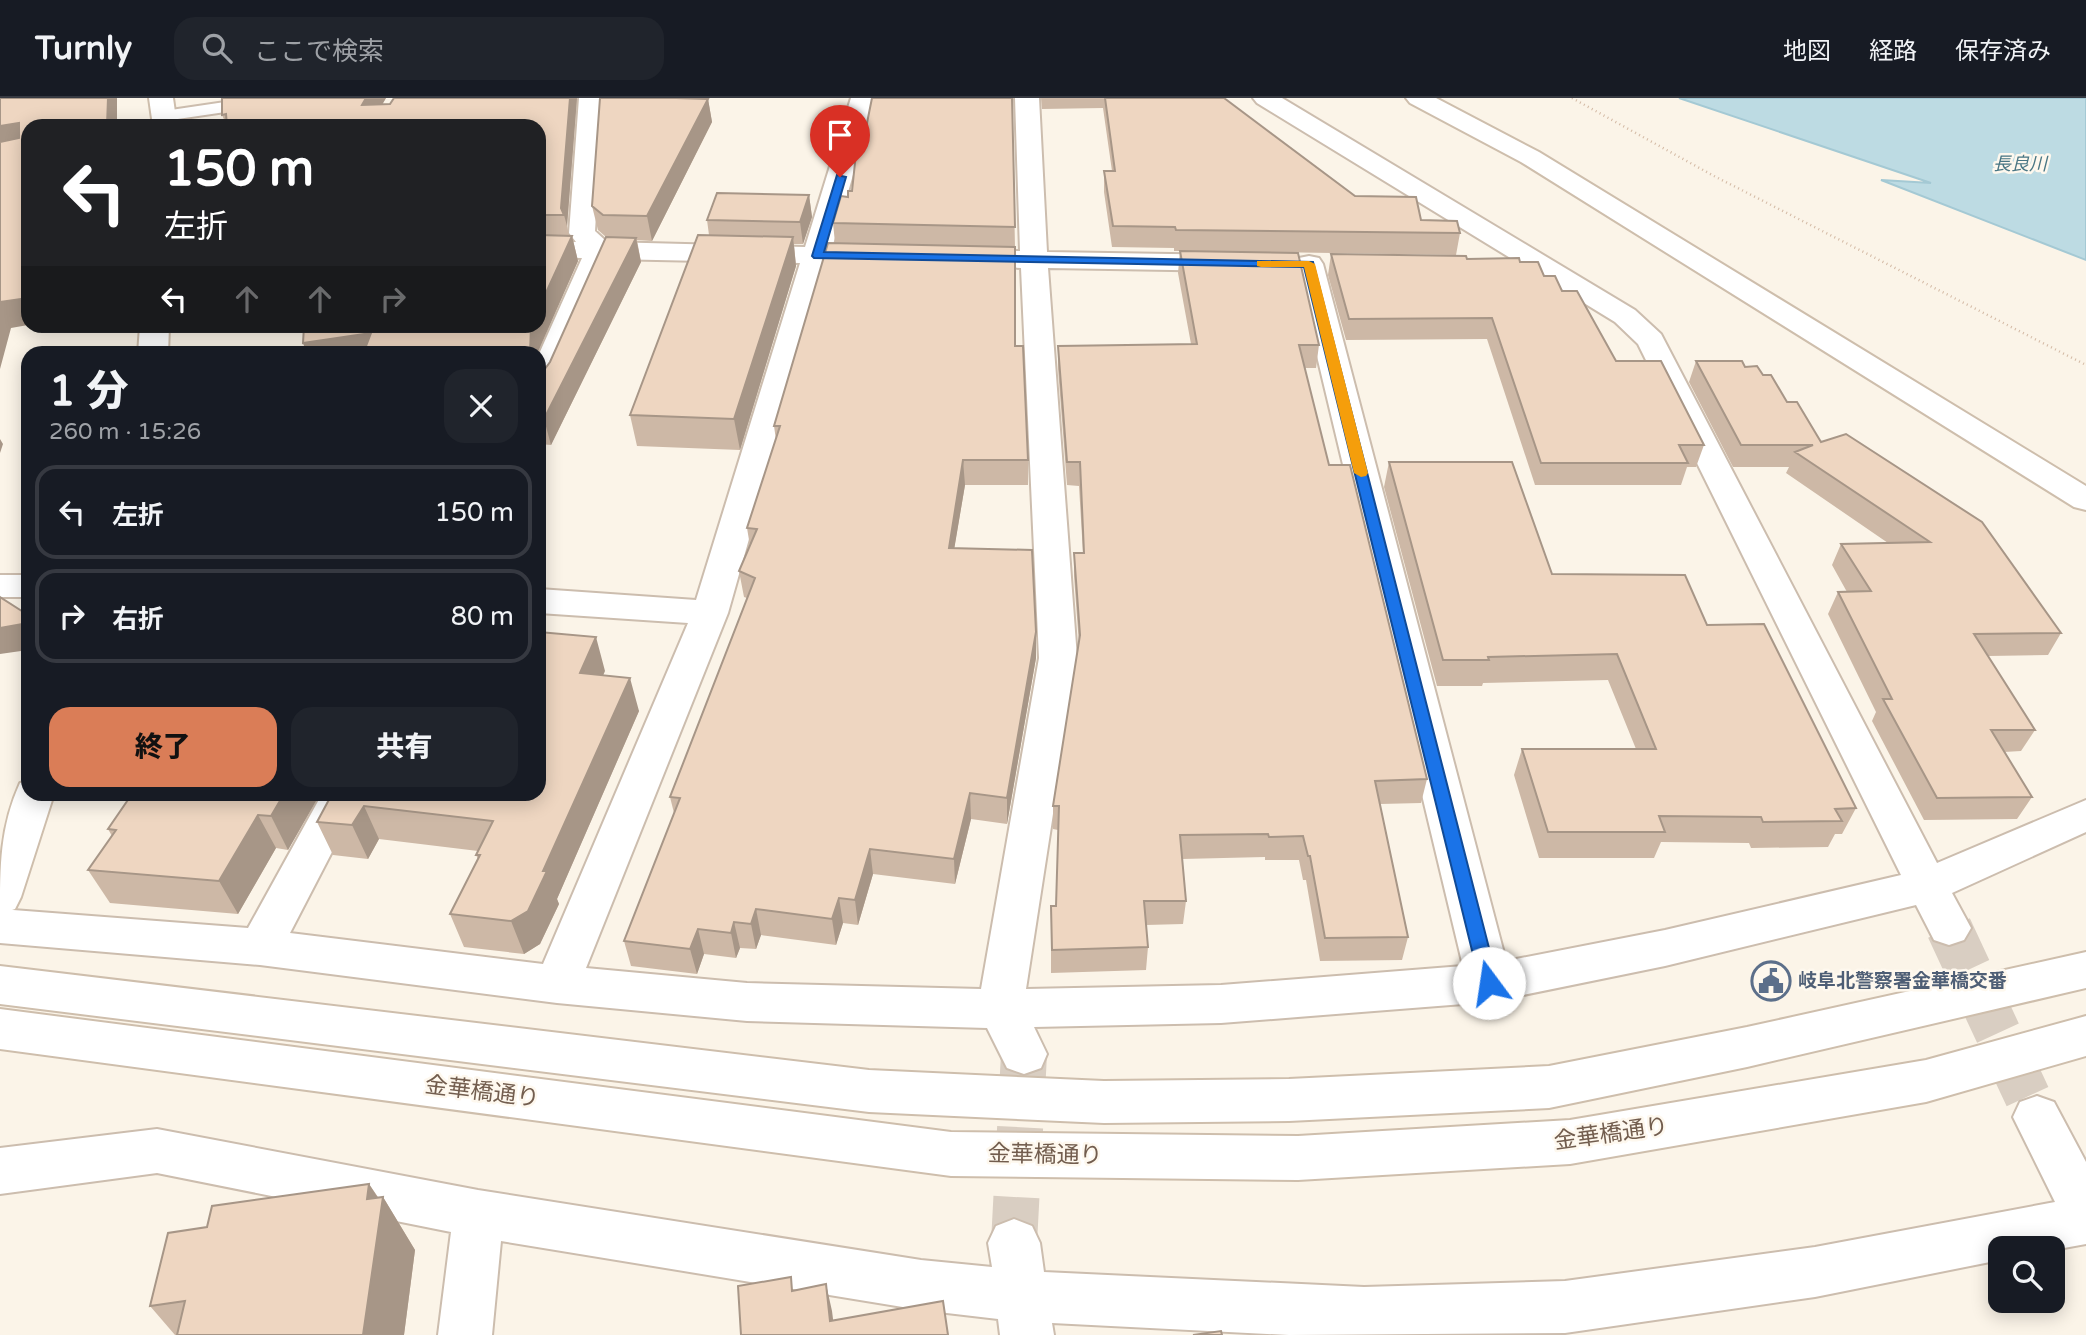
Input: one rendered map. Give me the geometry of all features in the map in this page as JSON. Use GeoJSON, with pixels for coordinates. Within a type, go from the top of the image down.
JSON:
{"type":"FeatureCollection","features":[{"type":"Feature","properties":{"kind":"street"},"geometry":{"type":"LineString","coordinates":[[591,98],[582,233],[599,250]]}},
{"type":"Feature","properties":{"kind":"street"},"geometry":{"type":"LineString","coordinates":[[557,984],[710,613],[863,98]]}},
{"type":"Feature","properties":{"kind":"street"},"geometry":{"type":"LineString","coordinates":[[1024,1054],[1000,1009],[1058,658],[1027,98]]}},
{"type":"Feature","properties":{"kind":"street"},"geometry":{"type":"LineString","coordinates":[[1265,98],[1625,316],[1651,340],[1948,928]]}},
{"type":"Feature","properties":{"kind":"street"},"geometry":{"type":"LineString","coordinates":[[1418,98],[1530,157],[2086,500]]}},
{"type":"Feature","properties":{"kind":"street"},"geometry":{"type":"LineString","coordinates":[[546,249],[1254,263]]}},
{"type":"Feature","properties":{"kind":"street"},"geometry":{"type":"LineString","coordinates":[[546,371],[599,250]]}},
{"type":"Feature","properties":{"kind":"street"},"geometry":{"type":"LineString","coordinates":[[1309,264],[1489,983]]}},
{"type":"Feature","properties":{"kind":"street"},"geometry":{"type":"LineString","coordinates":[[1488,267],[1543,267]]}},
{"type":"Feature","properties":{"kind":"street"},"geometry":{"type":"LineString","coordinates":[[0,586],[21,586]]}},
{"type":"Feature","properties":{"kind":"street"},"geometry":{"type":"LineString","coordinates":[[546,601],[710,613]]}},
{"type":"Feature","properties":{"kind":"street"},"geometry":{"type":"LineString","coordinates":[[0,897],[32,801]]}},
{"type":"Feature","properties":{"kind":"street"},"geometry":{"type":"LineString","coordinates":[[260,947],[338,801]]}},
{"type":"Feature","properties":{"kind":"street"},"geometry":{"type":"LineString","coordinates":[[0,926],[260,947],[557,984],[747,1002],[1000,1009],[1221,1004],[1489,983],[1665,948],[1926,886],[2086,815]]}},
{"type":"Feature","properties":{"kind":"street"},"geometry":{"type":"LineString","coordinates":[[0,985],[869,1091],[1104,1102],[1289,1100],[1549,1087],[2086,970]]}},
{"type":"Feature","properties":{"kind":"street","name":"金華橋通り"},"geometry":{"type":"LineString","coordinates":[[0,1029],[951,1154],[1298,1158],[1570,1142],[1926,1081],[2086,1036]]}},
{"type":"Feature","properties":{"kind":"street"},"geometry":{"type":"LineString","coordinates":[[2037,1116],[2086,1212]]}},
{"type":"Feature","properties":{"kind":"street"},"geometry":{"type":"LineString","coordinates":[[0,1171],[157,1151],[478,1214],[921,1286],[1024,1316],[1364,1313],[1570,1321],[2086,1220]]}},
{"type":"Feature","properties":{"kind":"street"},"geometry":{"type":"LineString","coordinates":[[466,1335],[478,1214]]}},
{"type":"Feature","properties":{"kind":"street"},"geometry":{"type":"LineString","coordinates":[[1014,1243],[1024,1316]]}},
{"type":"Feature","properties":{"kind":"lane"},"geometry":{"type":"LineString","coordinates":[[163,113],[287,98]]}},
{"type":"Feature","properties":{"kind":"path"},"geometry":{"type":"LineString","coordinates":[[1572,98],[1714,176],[2086,365]]}},
{"type":"Feature","properties":{"kind":"water","name":"長良川"},"geometry":{"type":"Polygon","coordinates":[[[1679,98],[2086,98],[2086,260],[1881,180],[1931,183],[1679,98]]]}},
{"type":"Feature","properties":{"kind":"building"},"geometry":{"type":"Polygon","coordinates":[[[0,98],[108,98],[107,119],[21,119],[21,299],[0,302],[0,142],[19,138],[19,123],[0,126],[0,98]]]}},
{"type":"Feature","properties":{"kind":"building"},"geometry":{"type":"Polygon","coordinates":[[[222,98],[366,98],[362,105],[390,104],[394,98],[570,98],[561,208],[564,215],[546,215],[546,119],[226,119],[226,114],[222,115],[222,98]]]}},
{"type":"Feature","properties":{"kind":"building"},"geometry":{"type":"Polygon","coordinates":[[[600,98],[708,99],[647,216],[603,215],[592,206],[600,98]]]}},
{"type":"Feature","properties":{"kind":"building"},"geometry":{"type":"Polygon","coordinates":[[[872,98],[1012,98],[1015,227],[833,223],[841,196],[848,197],[848,191],[852,191],[857,144],[862,133],[865,133],[872,98]]]}},
{"type":"Feature","properties":{"kind":"building"},"geometry":{"type":"Polygon","coordinates":[[[1105,98],[1224,98],[1355,196],[1416,197],[1421,220],[1457,221],[1460,233],[1176,230],[1175,227],[1113,226],[1104,171],[1115,171],[1105,98]]]}},
{"type":"Feature","properties":{"kind":"building"},"geometry":{"type":"Polygon","coordinates":[[[717,193],[809,195],[800,222],[707,220],[717,193]]]}},
{"type":"Feature","properties":{"kind":"building"},"geometry":{"type":"Polygon","coordinates":[[[546,235],[572,236],[546,293],[546,235]]]}},
{"type":"Feature","properties":{"kind":"building"},"geometry":{"type":"Polygon","coordinates":[[[698,235],[793,237],[734,419],[630,415],[698,235]]]}},
{"type":"Feature","properties":{"kind":"building"},"geometry":{"type":"Polygon","coordinates":[[[606,237],[636,238],[546,415],[546,367],[606,237]]]}},
{"type":"Feature","properties":{"kind":"building"},"geometry":{"type":"Polygon","coordinates":[[[828,243],[1015,247],[1015,346],[1023,346],[1028,460],[963,460],[949,548],[1032,550],[1036,632],[1007,798],[970,793],[954,859],[870,849],[855,900],[839,898],[832,919],[756,909],[751,924],[734,922],[731,933],[698,929],[690,949],[624,941],[680,798],[670,797],[755,578],[739,571],[757,529],[747,528],[780,426],[774,426],[828,243]]]}},
{"type":"Feature","properties":{"kind":"building"},"geometry":{"type":"Polygon","coordinates":[[[1180,251],[1298,253],[1319,345],[1299,345],[1329,465],[1350,465],[1427,779],[1375,781],[1408,937],[1325,938],[1310,856],[1303,836],[1180,835],[1186,901],[1144,901],[1148,947],[1052,950],[1051,906],[1056,906],[1059,806],[1053,806],[1080,635],[1074,553],[1084,553],[1080,462],[1067,462],[1058,346],[1197,344],[1180,251]]]}},
{"type":"Feature","properties":{"kind":"building"},"geometry":{"type":"Polygon","coordinates":[[[1331,254],[1466,256],[1467,259],[1519,258],[1520,262],[1538,262],[1544,276],[1555,276],[1562,291],[1577,291],[1616,361],[1661,361],[1704,445],[1679,445],[1688,463],[1541,463],[1492,318],[1349,319],[1331,254]]]}},
{"type":"Feature","properties":{"kind":"building"},"geometry":{"type":"Polygon","coordinates":[[[304,333],[371,333],[303,343],[304,333]]]}},
{"type":"Feature","properties":{"kind":"building"},"geometry":{"type":"Polygon","coordinates":[[[371,333],[531,333],[530,346],[366,346],[371,333]]]}},
{"type":"Feature","properties":{"kind":"building"},"geometry":{"type":"Polygon","coordinates":[[[1696,361],[1742,361],[1745,367],[1757,366],[1763,375],[1771,375],[1787,402],[1797,402],[1821,442],[1846,434],[1982,522],[2061,633],[1974,634],[2035,730],[1991,730],[2032,797],[1937,798],[1883,699],[1892,699],[1838,592],[1871,591],[1841,544],[1930,542],[1795,452],[1813,445],[1741,445],[1696,361]]]}},
{"type":"Feature","properties":{"kind":"building"},"geometry":{"type":"Polygon","coordinates":[[[1389,462],[1512,462],[1552,574],[1685,575],[1707,625],[1764,624],[1856,808],[1835,809],[1842,821],[1763,822],[1761,817],[1659,816],[1665,832],[1548,832],[1522,749],[1656,749],[1617,654],[1443,660],[1389,462]]]}},
{"type":"Feature","properties":{"kind":"building"},"geometry":{"type":"Polygon","coordinates":[[[0,597],[21,610],[21,624],[0,628],[0,597]]]}},
{"type":"Feature","properties":{"kind":"building"},"geometry":{"type":"Polygon","coordinates":[[[546,633],[596,637],[580,673],[630,678],[543,871],[547,871],[528,911],[511,921],[450,914],[480,855],[476,855],[493,821],[364,806],[352,825],[317,822],[328,801],[546,801],[546,633]]]}},
{"type":"Feature","properties":{"kind":"building"},"geometry":{"type":"Polygon","coordinates":[[[127,801],[280,801],[271,816],[258,815],[219,881],[88,870],[116,830],[108,829],[127,801]]]}},
{"type":"Feature","properties":{"kind":"building"},"geometry":{"type":"Polygon","coordinates":[[[369,1184],[367,1199],[383,1197],[363,1335],[177,1335],[185,1301],[150,1306],[168,1233],[207,1227],[212,1206],[369,1184]]]}},
{"type":"Feature","properties":{"kind":"building"},"geometry":{"type":"Polygon","coordinates":[[[791,1277],[792,1291],[826,1284],[830,1321],[943,1301],[948,1335],[741,1335],[738,1286],[791,1277]]]}},
{"type":"Feature","properties":{"kind":"building"},"geometry":{"type":"Polygon","coordinates":[[[1221,1331],[1222,1335],[1193,1335],[1221,1331]]]}},
{"type":"Feature","properties":{"kind":"tunnel"},"geometry":{"type":"LineString","coordinates":[[1949,928],[2037,1117]]}},
{"type":"Feature","properties":{"kind":"tunnel"},"geometry":{"type":"LineString","coordinates":[[1014,1243],[1024,1054]]}},
{"type":"Feature","properties":{"kind":"slow traffic"},"geometry":{"type":"LineString","coordinates":[[1261,263],[1309,264],[1361,473]]}},
{"type":"Feature","properties":{"kind":"place","name":"岐阜北警察署金華橋交番"},"geometry":{"type":"Point","coordinates":[1771,981]}},
{"type":"Feature","properties":{"kind":"route"},"geometry":{"type":"LineString","coordinates":[[840,177],[818,256],[1309,264],[1489,983]]}}]}
